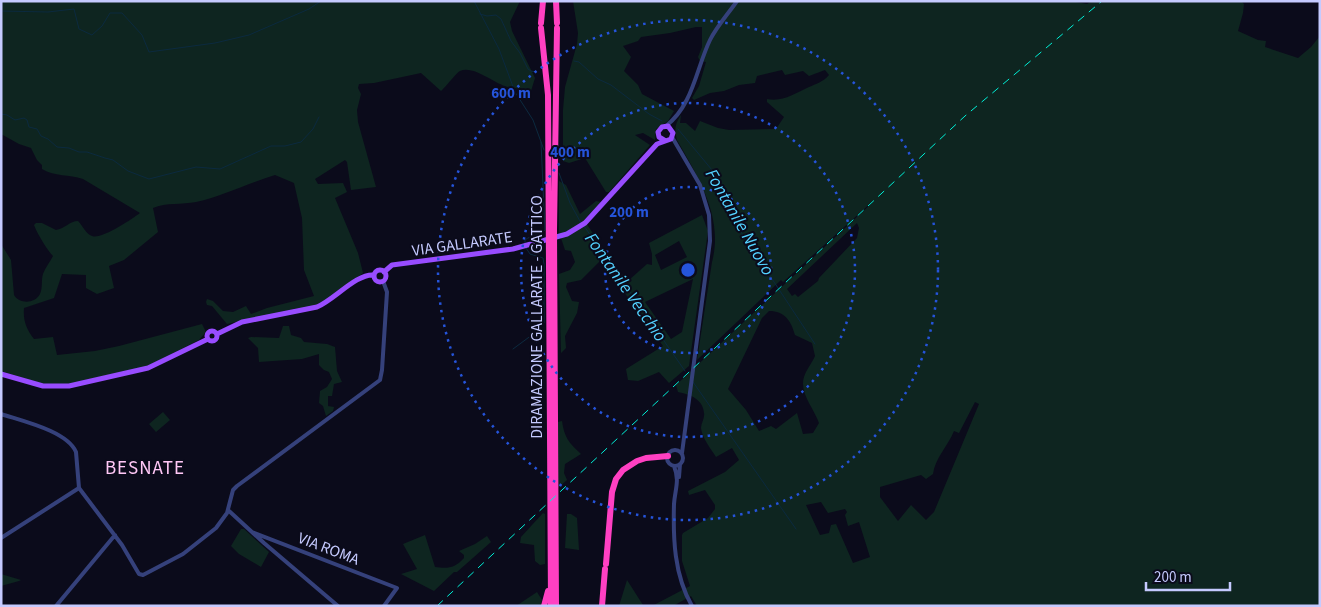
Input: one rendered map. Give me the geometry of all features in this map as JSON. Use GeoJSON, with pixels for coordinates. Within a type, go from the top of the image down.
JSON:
{"type":"FeatureCollection","features":[{"type":"Feature","properties":{"kind":"highway","name":"DIRAMAZIONE GALLARATE - GATTICO"},"geometry":{"type":"LineString","coordinates":[[543,1],[541,26],[548,95],[553,474]]}},
{"type":"Feature","properties":{"kind":"highway","name":"DIRAMAZIONE GALLARATE - GATTICO"},"geometry":{"type":"LineString","coordinates":[[551,606],[554,570],[556,1]]}},
{"type":"Feature","properties":{"kind":"highway"},"geometry":{"type":"LineString","coordinates":[[602,606],[613,485],[619,474],[630,465],[646,458],[654,457],[670,461]]}},
{"type":"Feature","properties":{"kind":"highway"},"geometry":{"type":"LineString","coordinates":[[544,606],[554,570]]}},
{"type":"Feature","properties":{"kind":"highway"},"geometry":{"type":"LineString","coordinates":[[554,570],[558,606]]}},
{"type":"Feature","properties":{"kind":"main road"},"geometry":{"type":"LineString","coordinates":[[657,144],[658,134],[660,128],[670,127],[672,134],[665,140],[658,134]]}},
{"type":"Feature","properties":{"kind":"main road","name":"VIA GALLARATE"},"geometry":{"type":"LineString","coordinates":[[384,272],[393,264],[513,249],[567,234],[582,224],[657,144],[665,140]]}},
{"type":"Feature","properties":{"kind":"main road"},"geometry":{"type":"LineString","coordinates":[[1,374],[43,386],[69,386],[148,368],[208,338],[212,341],[215,340],[217,334],[242,322],[318,307],[364,276],[374,275],[379,270],[384,272],[386,277],[383,281],[377,281],[374,275]]}},
{"type":"Feature","properties":{"kind":"street"},"geometry":{"type":"LineString","coordinates":[[666,126],[674,119],[692,90],[711,38],[737,1]]}},
{"type":"Feature","properties":{"kind":"street"},"geometry":{"type":"LineString","coordinates":[[674,119],[672,134],[700,185],[709,215],[710,241],[683,436],[680,444],[674,450],[670,461],[678,480],[674,503],[675,516]]}},
{"type":"Feature","properties":{"kind":"street"},"geometry":{"type":"LineString","coordinates":[[665,140],[678,148]]}},
{"type":"Feature","properties":{"kind":"street"},"geometry":{"type":"LineString","coordinates":[[1,414],[58,434],[75,450],[79,488],[116,535],[141,575],[168,563],[216,528],[228,510],[233,490],[237,486],[380,380],[387,292],[383,281]]}},
{"type":"Feature","properties":{"kind":"street"},"geometry":{"type":"LineString","coordinates":[[687,412],[674,528],[675,558],[682,585],[692,606]]}},
{"type":"Feature","properties":{"kind":"street"},"geometry":{"type":"LineString","coordinates":[[674,450],[682,454]]}},
{"type":"Feature","properties":{"kind":"street"},"geometry":{"type":"LineString","coordinates":[[670,461],[680,464]]}},
{"type":"Feature","properties":{"kind":"street"},"geometry":{"type":"LineString","coordinates":[[1,538],[79,488]]}},
{"type":"Feature","properties":{"kind":"street"},"geometry":{"type":"LineString","coordinates":[[228,510],[338,606]]}},
{"type":"Feature","properties":{"kind":"street","name":"VIA ROMA"},"geometry":{"type":"LineString","coordinates":[[252,532],[397,588],[384,606]]}},
{"type":"Feature","properties":{"kind":"street"},"geometry":{"type":"LineString","coordinates":[[56,606],[116,535]]}},
{"type":"Feature","properties":{"kind":"green space"},"geometry":{"type":"Polygon","coordinates":[[[1,1],[520,1],[510,22],[512,31],[535,78],[531,91],[508,87],[478,73],[466,70],[458,72],[441,91],[421,73],[374,83],[359,84],[358,88],[361,94],[357,110],[358,122],[376,187],[351,190],[347,162],[345,160],[315,179],[318,184],[343,183],[347,192],[335,198],[358,253],[363,273],[335,295],[310,308],[298,308],[227,324],[212,306],[207,305],[206,302],[207,299],[213,301],[223,311],[233,312],[246,306],[251,314],[314,296],[304,270],[302,218],[294,183],[275,175],[206,199],[153,208],[158,232],[124,260],[109,266],[114,288],[97,294],[86,288],[86,275],[62,274],[54,298],[24,308],[27,328],[34,339],[53,337],[57,355],[95,351],[119,346],[202,324],[206,332],[199,340],[148,366],[69,384],[43,384],[1,371],[1,244],[11,260],[14,295],[19,300],[27,302],[35,300],[40,294],[43,274],[53,256],[37,232],[34,225],[36,223],[42,223],[56,230],[78,221],[88,234],[96,236],[116,228],[140,213],[83,179],[47,172],[42,169],[42,165],[31,148],[1,134],[1,1]]]}},
{"type":"Feature","properties":{"kind":"green space"},"geometry":{"type":"Polygon","coordinates":[[[573,1],[1071,1],[1087,4],[1092,1],[1241,1],[1244,4],[1238,31],[1258,40],[1266,41],[1265,47],[1298,58],[1320,36],[1320,606],[697,606],[691,596],[673,606],[652,606],[690,586],[682,561],[682,535],[708,518],[715,509],[715,505],[705,490],[689,495],[688,491],[725,472],[739,460],[732,448],[716,457],[703,436],[701,426],[704,415],[701,404],[691,396],[678,392],[676,385],[873,201],[783,282],[781,280],[697,360],[715,245],[715,229],[707,198],[677,140],[675,130],[677,121],[681,115],[680,123],[686,123],[695,131],[700,121],[729,130],[776,129],[784,117],[767,102],[767,99],[773,100],[788,97],[829,75],[825,70],[809,76],[803,71],[785,75],[782,70],[757,76],[755,83],[739,85],[724,91],[710,93],[694,100],[692,98],[699,86],[706,62],[700,61],[698,57],[702,47],[702,27],[641,37],[638,41],[623,46],[631,57],[624,71],[638,85],[642,94],[674,111],[668,121],[656,129],[655,140],[643,133],[635,135],[650,145],[609,192],[606,192],[585,158],[569,163],[563,161],[565,87],[577,44],[578,33],[573,1]],[[857,223],[787,289],[792,296],[795,294],[798,297],[818,281],[857,238],[859,228],[857,223]],[[769,311],[762,318],[728,389],[746,410],[759,431],[771,426],[776,429],[797,413],[803,434],[813,433],[819,423],[805,395],[803,383],[805,374],[815,356],[812,343],[795,335],[789,321],[775,311],[769,311]],[[975,402],[959,433],[954,431],[936,463],[933,474],[926,479],[921,475],[880,487],[880,497],[898,521],[911,505],[926,520],[934,512],[979,404],[975,402]],[[821,502],[806,505],[820,535],[829,533],[831,525],[836,524],[853,563],[870,557],[859,522],[848,526],[845,509],[828,513],[821,502]]]}},
{"type":"Feature","properties":{"kind":"green space"},"geometry":{"type":"Polygon","coordinates":[[[559,181],[566,185],[580,214],[596,201],[601,202],[584,220],[619,272],[629,280],[647,264],[652,265],[649,243],[702,215],[708,231],[689,366],[669,383],[659,372],[638,381],[628,380],[626,369],[663,346],[601,260],[581,280],[567,283],[566,287],[572,301],[579,302],[577,313],[565,336],[566,348],[561,353],[559,274],[570,270],[575,262],[571,251],[565,250],[559,232],[559,181]],[[679,241],[655,255],[661,270],[687,257],[679,241]],[[693,279],[645,302],[671,339],[682,332],[693,279]]]}},
{"type":"Feature","properties":{"kind":"green space"},"geometry":{"type":"Polygon","coordinates":[[[283,326],[289,326],[291,335],[301,338],[304,342],[327,344],[335,347],[337,371],[342,382],[334,384],[332,396],[328,396],[328,406],[334,407],[333,411],[326,416],[323,406],[319,403],[320,391],[327,387],[332,379],[329,372],[319,365],[319,354],[302,359],[259,362],[258,348],[248,338],[279,338],[283,326]]]}},
{"type":"Feature","properties":{"kind":"green space"},"geometry":{"type":"Polygon","coordinates":[[[163,412],[170,420],[156,432],[149,424],[163,412]]]}},
{"type":"Feature","properties":{"kind":"green space"},"geometry":{"type":"Polygon","coordinates":[[[562,421],[568,439],[581,454],[565,464],[564,473],[567,480],[558,488],[558,422],[562,421]]]}},
{"type":"Feature","properties":{"kind":"green space"},"geometry":{"type":"Polygon","coordinates":[[[543,513],[545,514],[545,564],[540,565],[535,561],[534,545],[520,543],[521,537],[543,513]]]}},
{"type":"Feature","properties":{"kind":"green space"},"geometry":{"type":"Polygon","coordinates":[[[567,514],[577,518],[579,550],[565,548],[567,514]]]}},
{"type":"Feature","properties":{"kind":"green space"},"geometry":{"type":"Polygon","coordinates":[[[241,529],[244,529],[269,552],[261,567],[239,554],[231,546],[241,529]]]}},
{"type":"Feature","properties":{"kind":"green space"},"geometry":{"type":"Polygon","coordinates":[[[425,535],[435,567],[440,568],[448,568],[458,564],[464,558],[464,555],[459,551],[487,536],[491,542],[434,591],[401,574],[417,569],[403,544],[425,535]]]}},
{"type":"Feature","properties":{"kind":"green space"},"geometry":{"type":"Polygon","coordinates":[[[1,574],[21,580],[1,586],[1,574]]]}},
{"type":"Feature","properties":{"kind":"green space"},"geometry":{"type":"Polygon","coordinates":[[[627,580],[643,605],[643,606],[619,606],[627,580]]]}},
{"type":"Feature","properties":{"kind":"green space"},"geometry":{"type":"Polygon","coordinates":[[[537,592],[542,600],[541,606],[516,606],[537,592]]]}},
{"type":"Feature","properties":{"kind":"waterway"},"geometry":{"type":"LineString","coordinates":[[1,11],[48,12],[74,9],[79,29],[92,35],[102,26],[110,13],[122,13],[142,35],[149,52],[215,43],[249,35],[309,9],[321,1]]}},
{"type":"Feature","properties":{"kind":"waterway","name":"Fontanile Vecchio"},"geometry":{"type":"LineString","coordinates":[[474,1],[499,49],[515,92],[533,120],[544,150]]}},
{"type":"Feature","properties":{"kind":"waterway","name":"Fontanile Nuovo"},"geometry":{"type":"LineString","coordinates":[[480,14],[487,16],[496,15],[501,19],[511,41],[528,69],[536,72]]}},
{"type":"Feature","properties":{"kind":"waterway","name":"Fontanile Nuovo"},"geometry":{"type":"LineString","coordinates":[[574,61],[579,62],[598,79],[611,85],[649,114],[662,121]]}},
{"type":"Feature","properties":{"kind":"waterway"},"geometry":{"type":"LineString","coordinates":[[1,114],[15,120],[24,118],[27,120],[29,127],[37,129],[41,136],[57,147],[87,152],[113,160],[128,171],[149,179],[196,167],[220,169],[271,146],[285,146],[301,142],[313,129],[319,117]]}},
{"type":"Feature","properties":{"kind":"waterway","name":"Fontanile Nuovo"},"geometry":{"type":"LineString","coordinates":[[678,129],[712,170],[741,232],[815,344]]}},
{"type":"Feature","properties":{"kind":"waterway"},"geometry":{"type":"LineString","coordinates":[[525,245],[525,240],[545,230],[541,142]]}},
{"type":"Feature","properties":{"kind":"waterway","name":"Fontanile Vecchio"},"geometry":{"type":"LineString","coordinates":[[559,173],[570,203],[581,223]]}},
{"type":"Feature","properties":{"kind":"waterway","name":"Fontanile Vecchio"},"geometry":{"type":"LineString","coordinates":[[584,226],[685,371]]}},
{"type":"Feature","properties":{"kind":"waterway"},"geometry":{"type":"LineString","coordinates":[[513,349],[536,332],[544,323],[543,258],[530,254],[526,248]]}},
{"type":"Feature","properties":{"kind":"waterway","name":"Fontanile Vecchio"},"geometry":{"type":"LineString","coordinates":[[693,382],[796,529]]}},
{"type":"Feature","properties":{"kind":"railway"},"geometry":{"type":"LineString","coordinates":[[437,606],[965,116],[1102,1]]}},
{"type":"Feature","properties":{"kind":"district","name":"BESNATE"},"geometry":{"type":"Point","coordinates":[145,467]}}]}
